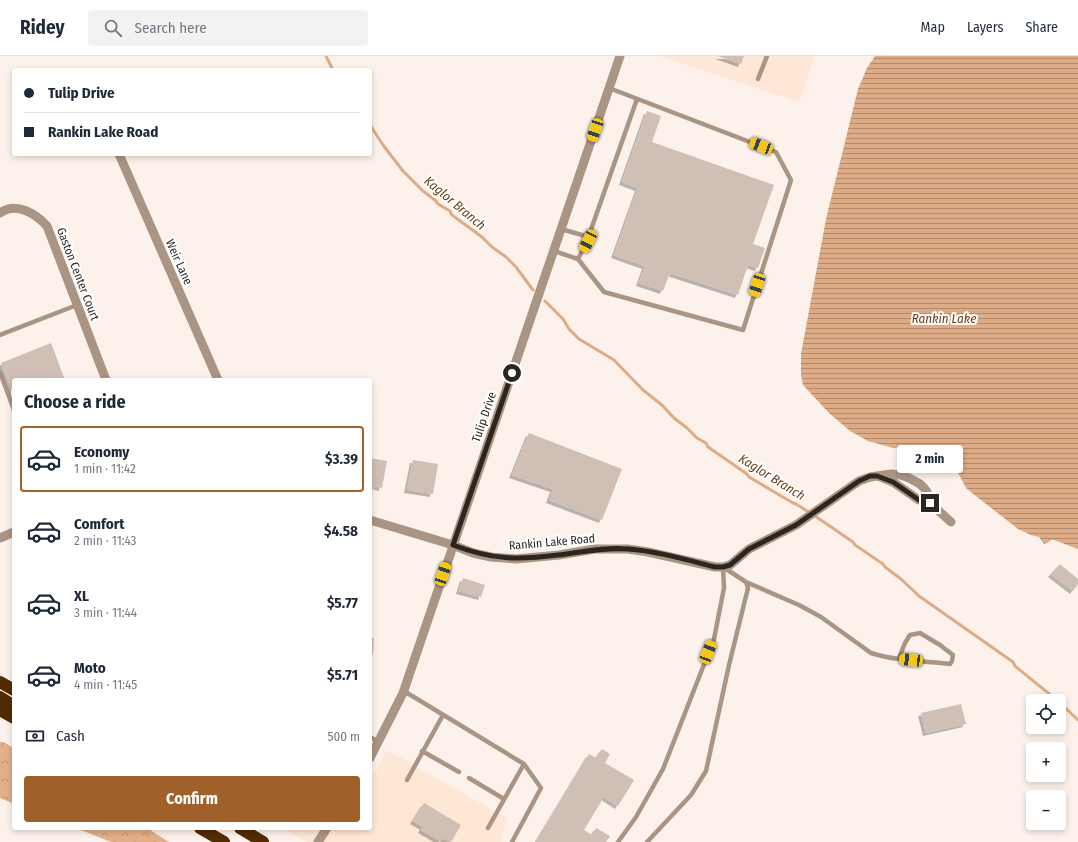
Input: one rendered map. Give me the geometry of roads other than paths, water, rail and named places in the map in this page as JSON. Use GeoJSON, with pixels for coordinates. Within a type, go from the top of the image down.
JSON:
{"type":"FeatureCollection","features":[{"type":"Feature","properties":{"kind":"highway"},"geometry":{"type":"LineString","coordinates":[[0,682],[12,689]]}},
{"type":"Feature","properties":{"kind":"highway"},"geometry":{"type":"LineString","coordinates":[[0,698],[12,705]]}},
{"type":"Feature","properties":{"kind":"highway"},"geometry":{"type":"LineString","coordinates":[[0,710],[12,717]]}},
{"type":"Feature","properties":{"kind":"highway"},"geometry":{"type":"LineString","coordinates":[[203,830],[224,842]]}},
{"type":"Feature","properties":{"kind":"highway"},"geometry":{"type":"LineString","coordinates":[[243,830],[263,842]]}},
{"type":"Feature","properties":{"kind":"street","name":"Tulip Drive"},"geometry":{"type":"LineString","coordinates":[[372,754],[404,691],[620,56]]}},
{"type":"Feature","properties":{"kind":"street","name":"Weir Lane"},"geometry":{"type":"LineString","coordinates":[[120,156],[217,378]]}},
{"type":"Feature","properties":{"kind":"street","name":"Gaston Center Court"},"geometry":{"type":"LineString","coordinates":[[0,213],[10,208],[31,212],[47,226],[105,378]]}},
{"type":"Feature","properties":{"kind":"street"},"geometry":{"type":"LineString","coordinates":[[723,567],[733,563],[749,549],[796,525],[859,481],[870,476],[896,474],[913,480],[927,492],[930,503]]}},
{"type":"Feature","properties":{"kind":"street"},"geometry":{"type":"LineString","coordinates":[[877,476],[893,482],[919,500],[930,503],[952,522]]}},
{"type":"Feature","properties":{"kind":"street","name":"Rankin Lake Road"},"geometry":{"type":"LineString","coordinates":[[372,521],[453,545],[473,553],[491,557],[516,559],[595,550],[628,549],[715,567],[723,567]]}},
{"type":"Feature","properties":{"kind":"street"},"geometry":{"type":"LineString","coordinates":[[0,538],[12,533]]}},
{"type":"Feature","properties":{"kind":"street"},"geometry":{"type":"LineString","coordinates":[[318,842],[326,830]]}},
{"type":"Feature","properties":{"kind":"lane"},"geometry":{"type":"LineString","coordinates":[[758,79],[767,56]]}},
{"type":"Feature","properties":{"kind":"lane"},"geometry":{"type":"LineString","coordinates":[[554,251],[578,259],[604,292],[743,330],[791,180],[776,152],[609,88]]}},
{"type":"Feature","properties":{"kind":"lane"},"geometry":{"type":"LineString","coordinates":[[578,259],[589,237],[637,99]]}},
{"type":"Feature","properties":{"kind":"lane"},"geometry":{"type":"LineString","coordinates":[[562,229],[589,237]]}},
{"type":"Feature","properties":{"kind":"lane"},"geometry":{"type":"LineString","coordinates":[[0,335],[77,305]]}},
{"type":"Feature","properties":{"kind":"lane"},"geometry":{"type":"LineString","coordinates":[[0,372],[12,405]]}},
{"type":"Feature","properties":{"kind":"lane"},"geometry":{"type":"LineString","coordinates":[[723,567],[746,582],[800,605],[821,617],[872,653],[881,656],[950,664],[953,655],[920,633],[910,635],[899,658]]}},
{"type":"Feature","properties":{"kind":"lane"},"geometry":{"type":"LineString","coordinates":[[618,842],[636,817],[663,769],[714,639],[724,588],[723,567]]}},
{"type":"Feature","properties":{"kind":"lane"},"geometry":{"type":"LineString","coordinates":[[647,842],[691,795],[706,771],[728,666],[748,588],[746,582]]}},
{"type":"Feature","properties":{"kind":"lane"},"geometry":{"type":"LineString","coordinates":[[404,691],[524,764],[541,788],[512,842]]}},
{"type":"Feature","properties":{"kind":"lane"},"geometry":{"type":"LineString","coordinates":[[407,780],[443,715]]}},
{"type":"Feature","properties":{"kind":"lane"},"geometry":{"type":"LineString","coordinates":[[372,737],[379,742]]}},
{"type":"Feature","properties":{"kind":"lane"},"geometry":{"type":"LineString","coordinates":[[422,752],[459,772]]}},
{"type":"Feature","properties":{"kind":"lane"},"geometry":{"type":"LineString","coordinates":[[488,828],[524,764]]}},
{"type":"Feature","properties":{"kind":"lane"},"geometry":{"type":"LineString","coordinates":[[469,778],[504,799]]}},
{"type":"Feature","properties":{"kind":"water","name":"Rankin Lake"},"geometry":{"type":"Polygon","coordinates":[[[875,56],[1078,56],[1078,549],[1054,540],[1044,544],[1039,537],[1018,529],[966,488],[954,465],[947,458],[930,455],[917,449],[893,448],[868,441],[850,431],[829,413],[803,385],[801,375],[801,354],[826,219],[858,89],[867,68],[875,56]]]}},
{"type":"Feature","properties":{"kind":"waterway","name":"Kaglor Branch"},"geometry":{"type":"LineString","coordinates":[[326,56],[332,68]]}},
{"type":"Feature","properties":{"kind":"waterway","name":"Kaglor Branch"},"geometry":{"type":"LineString","coordinates":[[372,128],[403,171],[438,204],[450,211],[452,215],[506,257],[516,267],[533,290]]}},
{"type":"Feature","properties":{"kind":"waterway","name":"Kaglor Branch"},"geometry":{"type":"LineString","coordinates":[[545,301],[563,319],[569,329],[579,339],[614,360],[643,390],[662,405],[674,418],[697,438],[706,443],[708,447],[747,474],[749,477],[796,504],[853,542],[855,545],[883,564],[919,596],[1013,662],[1015,666],[1049,694]]}},
{"type":"Feature","properties":{"kind":"waterway","name":"Kaglor Branch"},"geometry":{"type":"LineString","coordinates":[[1066,709],[1078,720]]}}]}
